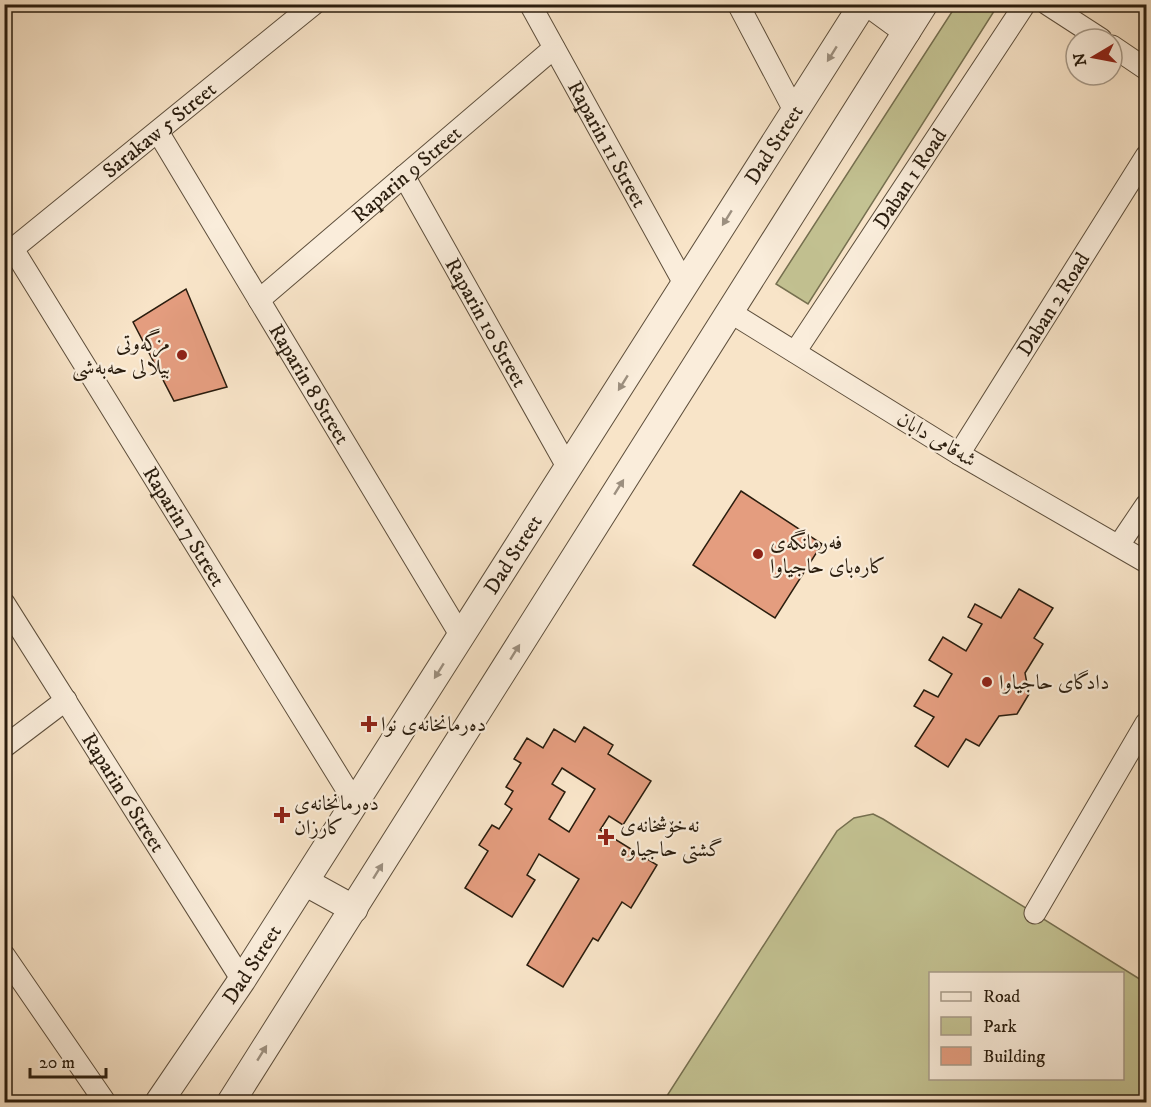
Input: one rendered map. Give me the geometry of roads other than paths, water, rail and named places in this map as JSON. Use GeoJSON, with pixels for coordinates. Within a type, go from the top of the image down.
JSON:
{"type":"FeatureCollection","features":[{"type":"Feature","properties":{"kind":"street","name":"Sarakaw 5 Street"},"geometry":{"type":"LineString","coordinates":[[9,253],[314,4]]}},
{"type":"Feature","properties":{"kind":"street","name":"Raparin 11 Street"},"geometry":{"type":"LineString","coordinates":[[530,4],[684,285]]}},
{"type":"Feature","properties":{"kind":"street"},"geometry":{"type":"LineString","coordinates":[[738,4],[795,112]]}},
{"type":"Feature","properties":{"kind":"street","name":"Dad Street"},"geometry":{"type":"LineString","coordinates":[[159,1102],[305,882],[863,4]]}},
{"type":"Feature","properties":{"kind":"street"},"geometry":{"type":"LineString","coordinates":[[870,4],[907,31]]}},
{"type":"Feature","properties":{"kind":"street"},"geometry":{"type":"LineString","coordinates":[[231,1102],[924,4]]}},
{"type":"Feature","properties":{"kind":"street","name":"Daban 1 Road"},"geometry":{"type":"LineString","coordinates":[[795,352],[1025,4]]}},
{"type":"Feature","properties":{"kind":"street"},"geometry":{"type":"LineString","coordinates":[[1047,4],[1082,27]]}},
{"type":"Feature","properties":{"kind":"street","name":"Raparin 9 Street"},"geometry":{"type":"LineString","coordinates":[[259,300],[554,48]]}},
{"type":"Feature","properties":{"kind":"street"},"geometry":{"type":"LineString","coordinates":[[1124,54],[1146,69]]}},
{"type":"Feature","properties":{"kind":"street","name":"Raparin 8 Street"},"geometry":{"type":"LineString","coordinates":[[158,132],[461,636]]}},
{"type":"Feature","properties":{"kind":"street","name":"Daban 2 Road"},"geometry":{"type":"LineString","coordinates":[[959,453],[1146,156]]}},
{"type":"Feature","properties":{"kind":"street","name":"Raparin 10 Street"},"geometry":{"type":"LineString","coordinates":[[404,176],[568,468]]}},
{"type":"Feature","properties":{"kind":"street","name":"Raparin 7 Street"},"geometry":{"type":"LineString","coordinates":[[9,253],[355,803]]}},
{"type":"Feature","properties":{"kind":"street","name":"شەقامی دابان"},"geometry":{"type":"LineString","coordinates":[[730,312],[959,453],[1146,562]]}},
{"type":"Feature","properties":{"kind":"street"},"geometry":{"type":"LineString","coordinates":[[1119,545],[1146,505]]}},
{"type":"Feature","properties":{"kind":"street","name":"Raparin 6 Street"},"geometry":{"type":"LineString","coordinates":[[4,603],[242,980]]}},
{"type":"Feature","properties":{"kind":"street"},"geometry":{"type":"LineString","coordinates":[[4,747],[66,700]]}},
{"type":"Feature","properties":{"kind":"street"},"geometry":{"type":"LineString","coordinates":[[1035,913],[1146,723]]}},
{"type":"Feature","properties":{"kind":"street"},"geometry":{"type":"LineString","coordinates":[[305,882],[354,909]]}},
{"type":"Feature","properties":{"kind":"street"},"geometry":{"type":"LineString","coordinates":[[4,955],[105,1102]]}},
{"type":"Feature","properties":{"kind":"place","name":"مزگەوتی بیلالی حەبەشی"},"geometry":{"type":"Point","coordinates":[182,355]}},
{"type":"Feature","properties":{"kind":"place","name":"فەرمانگەی کارەبای حاجیاوا"},"geometry":{"type":"Point","coordinates":[758,554]}},
{"type":"Feature","properties":{"kind":"place","name":"دادگای حاجیاوا"},"geometry":{"type":"Point","coordinates":[987,682]}},
{"type":"Feature","properties":{"kind":"place","name":"دەرمانخانەی نوا"},"geometry":{"type":"Point","coordinates":[369,724]}},
{"type":"Feature","properties":{"kind":"place","name":"دەرمانخانەی کارزان"},"geometry":{"type":"Point","coordinates":[282,815]}},
{"type":"Feature","properties":{"kind":"place","name":"نەخۆشخانەی گشتی حاجیاوە"},"geometry":{"type":"Point","coordinates":[606,837]}}]}
